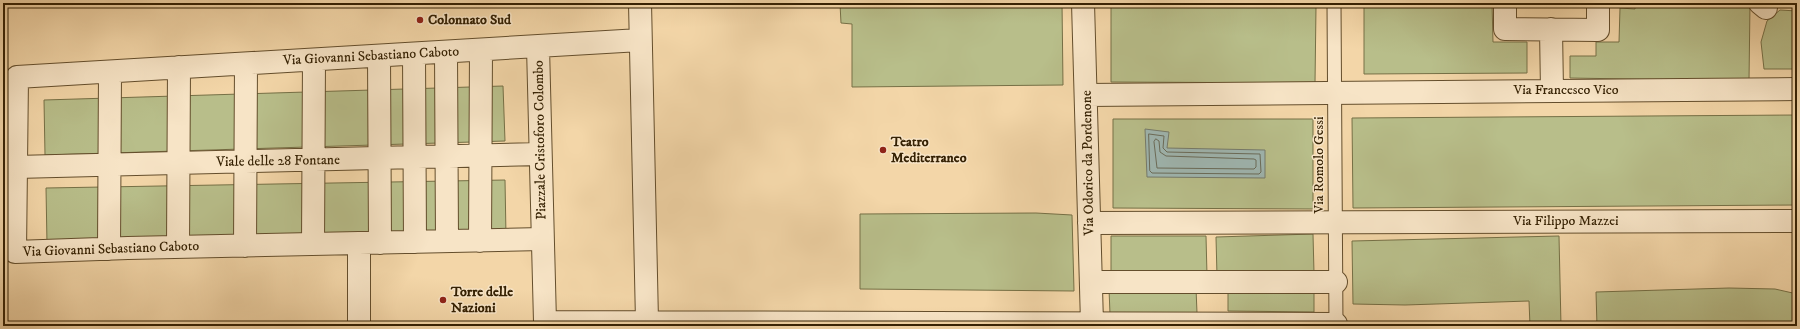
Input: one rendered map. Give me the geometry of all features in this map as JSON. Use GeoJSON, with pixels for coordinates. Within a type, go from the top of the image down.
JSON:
{"type":"FeatureCollection","features":[{"type":"Feature","properties":{"kind":"street"},"geometry":{"type":"LineString","coordinates":[[640,3],[647,321],[1336,325]]}},
{"type":"Feature","properties":{"kind":"street","name":"Via Odorico da Pordenone"},"geometry":{"type":"LineString","coordinates":[[1083,3],[1092,323]]}},
{"type":"Feature","properties":{"kind":"street"},"geometry":{"type":"LineString","coordinates":[[1505,3],[1505,29],[1598,30],[1598,3]]}},
{"type":"Feature","properties":{"kind":"street"},"geometry":{"type":"LineString","coordinates":[[1550,29],[1552,90]]}},
{"type":"Feature","properties":{"kind":"street","name":"Piazzale Cristoforo Colombo"},"geometry":{"type":"LineString","coordinates":[[640,40],[538,46],[542,239],[545,322],[647,321]]}},
{"type":"Feature","properties":{"kind":"street","name":"Via Giovanni Sebastiano Caboto"},"geometry":{"type":"LineString","coordinates":[[538,46],[17,77],[15,252],[542,239]]}},
{"type":"Feature","properties":{"kind":"street"},"geometry":{"type":"LineString","coordinates":[[480,241],[481,50]]}},
{"type":"Feature","properties":{"kind":"street"},"geometry":{"type":"LineString","coordinates":[[446,52],[448,241]]}},
{"type":"Feature","properties":{"kind":"street"},"geometry":{"type":"LineString","coordinates":[[414,54],[415,242]]}},
{"type":"Feature","properties":{"kind":"street"},"geometry":{"type":"LineString","coordinates":[[379,56],[380,243]]}},
{"type":"Feature","properties":{"kind":"street"},"geometry":{"type":"LineString","coordinates":[[313,244],[314,60]]}},
{"type":"Feature","properties":{"kind":"street"},"geometry":{"type":"LineString","coordinates":[[245,246],[246,64]]}},
{"type":"Feature","properties":{"kind":"street"},"geometry":{"type":"LineString","coordinates":[[178,247],[180,68]]}},
{"type":"Feature","properties":{"kind":"street"},"geometry":{"type":"LineString","coordinates":[[109,249],[110,72]]}},
{"type":"Feature","properties":{"kind":"street","name":"Via Francesco Vico"},"geometry":{"type":"LineString","coordinates":[[1086,95],[1797,89]]}},
{"type":"Feature","properties":{"kind":"street","name":"Viale delle 28 Fontane"},"geometry":{"type":"LineString","coordinates":[[16,167],[540,154]]}},
{"type":"Feature","properties":{"kind":"street","name":"Via Filippo Mazzei"},"geometry":{"type":"LineString","coordinates":[[1089,223],[1797,220]]}},
{"type":"Feature","properties":{"kind":"street"},"geometry":{"type":"LineString","coordinates":[[358,243],[359,326]]}},
{"type":"Feature","properties":{"kind":"street"},"geometry":{"type":"LineString","coordinates":[[1091,282],[1336,282]]}},
{"type":"Feature","properties":{"kind":"lane","name":"Via Romolo Gessi"},"geometry":{"type":"LineString","coordinates":[[1334,3],[1336,325]]}},
{"type":"Feature","properties":{"kind":"green space"},"geometry":{"type":"Polygon","coordinates":[[[1062,3],[1063,85],[852,87],[852,24],[841,23],[840,4],[1062,3]]]}},
{"type":"Feature","properties":{"kind":"green space"},"geometry":{"type":"Polygon","coordinates":[[[1492,3],[1493,42],[1527,42],[1527,73],[1364,74],[1364,4],[1492,3]]]}},
{"type":"Feature","properties":{"kind":"green space"},"geometry":{"type":"Polygon","coordinates":[[[1635,3],[1750,3],[1749,81],[1570,78],[1570,56],[1596,56],[1596,42],[1619,42],[1620,8],[1635,9],[1635,3]]]}},
{"type":"Feature","properties":{"kind":"green space"},"geometry":{"type":"Polygon","coordinates":[[[1111,6],[1316,7],[1315,83],[1111,82],[1111,6]]]}},
{"type":"Feature","properties":{"kind":"green space"},"geometry":{"type":"Polygon","coordinates":[[[1780,10],[1797,11],[1797,69],[1764,69],[1761,42],[1767,21],[1780,10]]]}},
{"type":"Feature","properties":{"kind":"green space"},"geometry":{"type":"Polygon","coordinates":[[[503,86],[505,141],[45,155],[44,100],[503,86]]]}},
{"type":"Feature","properties":{"kind":"green space"},"geometry":{"type":"Polygon","coordinates":[[[1797,115],[1797,205],[1353,208],[1352,118],[1797,115]]]}},
{"type":"Feature","properties":{"kind":"green space"},"geometry":{"type":"Polygon","coordinates":[[[1113,119],[1313,119],[1313,209],[1113,208],[1113,119]]]}},
{"type":"Feature","properties":{"kind":"green space"},"geometry":{"type":"Polygon","coordinates":[[[505,180],[506,236],[47,244],[46,188],[505,180]]]}},
{"type":"Feature","properties":{"kind":"green space"},"geometry":{"type":"Polygon","coordinates":[[[1036,213],[1072,215],[1074,291],[860,289],[860,214],[1036,213]]]}},
{"type":"Feature","properties":{"kind":"green space"},"geometry":{"type":"Polygon","coordinates":[[[1313,234],[1314,273],[1217,276],[1216,237],[1313,234]]]}},
{"type":"Feature","properties":{"kind":"green space"},"geometry":{"type":"Polygon","coordinates":[[[1111,236],[1206,236],[1207,275],[1111,275],[1111,236]]]}},
{"type":"Feature","properties":{"kind":"green space"},"geometry":{"type":"Polygon","coordinates":[[[1559,236],[1561,326],[1530,326],[1529,301],[1405,305],[1353,304],[1352,241],[1559,236]]]}},
{"type":"Feature","properties":{"kind":"green space"},"geometry":{"type":"Polygon","coordinates":[[[1228,285],[1314,286],[1314,312],[1228,311],[1228,285]]]}},
{"type":"Feature","properties":{"kind":"green space"},"geometry":{"type":"Polygon","coordinates":[[[1196,288],[1197,313],[1110,314],[1109,289],[1196,288]]]}},
{"type":"Feature","properties":{"kind":"green space"},"geometry":{"type":"Polygon","coordinates":[[[1729,288],[1775,289],[1797,294],[1797,326],[1597,326],[1596,292],[1729,288]]]}},
{"type":"Feature","properties":{"kind":"water"},"geometry":{"type":"Polygon","coordinates":[[[1145,129],[1169,132],[1167,148],[1265,150],[1265,178],[1147,177],[1145,129]]]}},
{"type":"Feature","properties":{"kind":"place","name":"Colonnato Sud"},"geometry":{"type":"Point","coordinates":[420,20]}},
{"type":"Feature","properties":{"kind":"place","name":"Teatro Mediterraneo"},"geometry":{"type":"Point","coordinates":[883,150]}},
{"type":"Feature","properties":{"kind":"place","name":"Torre delle Nazioni"},"geometry":{"type":"Point","coordinates":[443,300]}}]}
